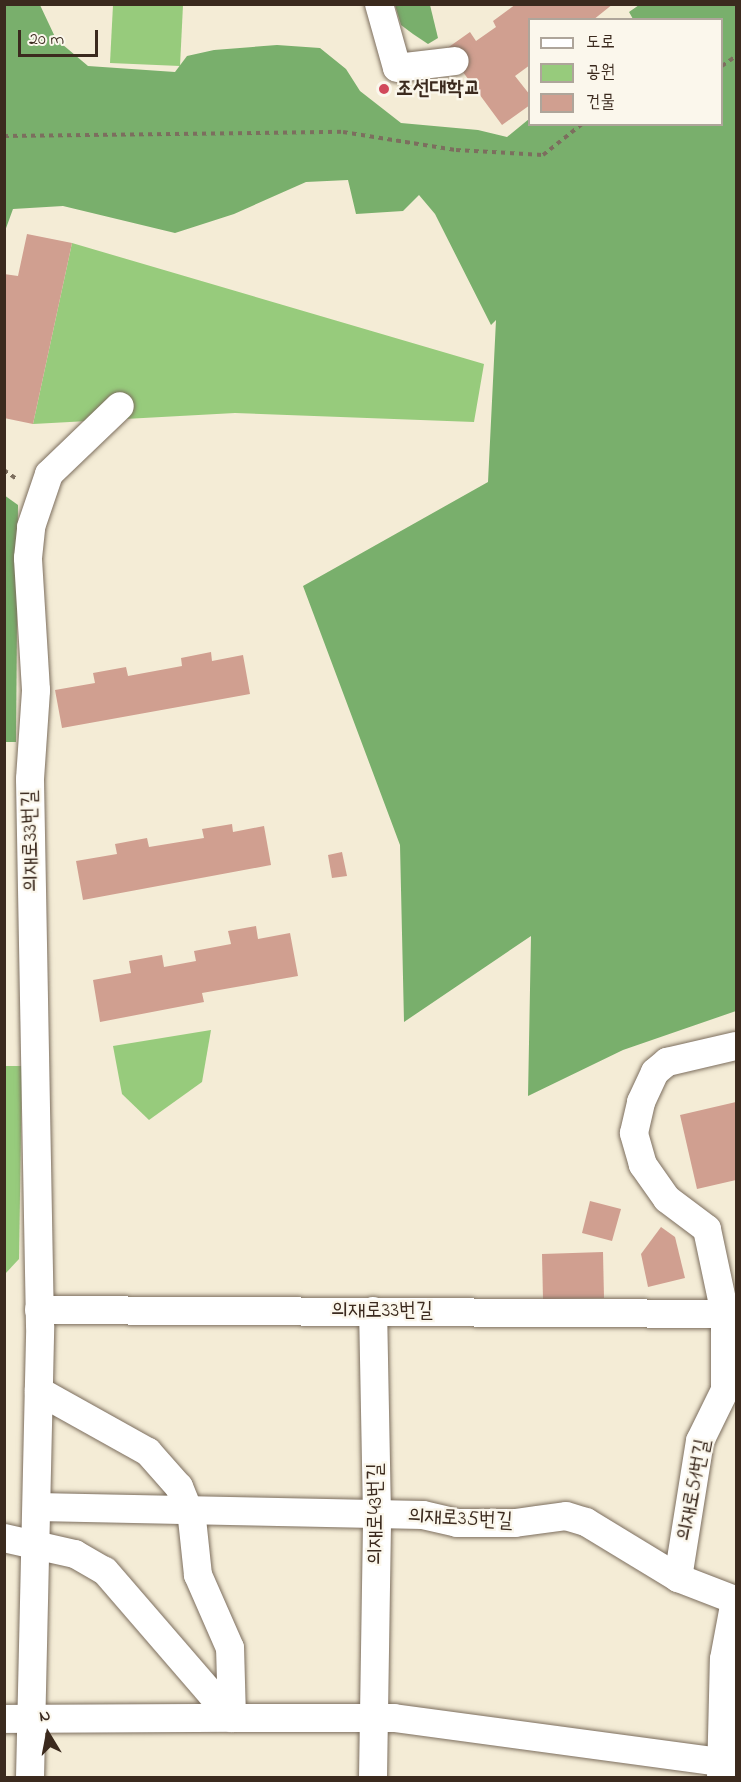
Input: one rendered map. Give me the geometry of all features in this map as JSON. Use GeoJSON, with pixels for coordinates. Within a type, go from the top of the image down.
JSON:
{"type":"FeatureCollection","features":[{"type":"Feature","properties":{"kind":"street"},"geometry":{"type":"LineString","coordinates":[[379,4],[397,68],[455,61]]}},
{"type":"Feature","properties":{"kind":"street","name":"의재로33번길"},"geometry":{"type":"LineString","coordinates":[[30,1778],[18,1719],[37,1507],[39,1310],[17,780],[36,690],[28,579],[31,527],[49,474],[120,406]]}},
{"type":"Feature","properties":{"kind":"street","name":"의재로51번길"},"geometry":{"type":"LineString","coordinates":[[678,1578],[700,1441],[725,1390],[725,1314],[707,1229],[667,1198],[643,1165],[634,1133],[641,1101],[655,1072],[667,1062],[736,1046]]}},
{"type":"Feature","properties":{"kind":"street","name":"의재로33번길"},"geometry":{"type":"LineString","coordinates":[[39,1310],[725,1314]]}},
{"type":"Feature","properties":{"kind":"street","name":"의재로43번길"},"geometry":{"type":"LineString","coordinates":[[373,1311],[377,1515],[373,1778]]}},
{"type":"Feature","properties":{"kind":"street"},"geometry":{"type":"LineString","coordinates":[[39,1391],[134,1442],[165,1468],[189,1513],[198,1575],[230,1648],[232,1718]]}},
{"type":"Feature","properties":{"kind":"street","name":"의재로35번길"},"geometry":{"type":"LineString","coordinates":[[37,1507],[189,1513],[423,1515],[457,1523],[515,1523],[566,1516],[586,1522],[678,1578]]}},
{"type":"Feature","properties":{"kind":"street"},"geometry":{"type":"LineString","coordinates":[[4,1538],[88,1560],[124,1589],[140,1612],[232,1718]]}},
{"type":"Feature","properties":{"kind":"street"},"geometry":{"type":"LineString","coordinates":[[18,1719],[373,1718],[443,1723],[726,1769],[724,1659],[736,1600],[678,1578]]}},
{"type":"Feature","properties":{"kind":"path"},"geometry":{"type":"LineString","coordinates":[[723,65],[736,56]]}},
{"type":"Feature","properties":{"kind":"path"},"geometry":{"type":"LineString","coordinates":[[4,136],[343,132],[456,150],[543,155],[579,126]]}},
{"type":"Feature","properties":{"kind":"green space"},"geometry":{"type":"Polygon","coordinates":[[[5,4],[40,5],[56,39],[88,66],[175,72],[187,56],[214,50],[277,45],[320,48],[346,69],[360,91],[401,123],[478,130],[507,137],[528,120],[528,126],[723,126],[723,18],[632,18],[629,12],[639,5],[736,5],[736,1011],[623,1050],[528,1096],[531,936],[404,1022],[400,845],[303,586],[488,482],[496,320],[491,325],[435,214],[419,195],[403,211],[356,214],[348,180],[306,182],[234,214],[175,233],[63,206],[13,209],[5,231],[5,4]]]}},
{"type":"Feature","properties":{"kind":"green space"},"geometry":{"type":"Polygon","coordinates":[[[113,5],[183,5],[180,66],[110,63],[113,5]]]}},
{"type":"Feature","properties":{"kind":"green space"},"geometry":{"type":"Polygon","coordinates":[[[395,5],[430,5],[438,38],[428,44],[401,25],[395,5]]]}},
{"type":"Feature","properties":{"kind":"green space"},"geometry":{"type":"Polygon","coordinates":[[[72,243],[484,364],[474,422],[235,413],[33,424],[72,243]]]}},
{"type":"Feature","properties":{"kind":"green space"},"geometry":{"type":"Polygon","coordinates":[[[4,495],[18,505],[16,742],[4,742],[4,495]]]}},
{"type":"Feature","properties":{"kind":"green space"},"geometry":{"type":"Polygon","coordinates":[[[211,1030],[202,1082],[149,1120],[122,1094],[113,1046],[211,1030]]]}},
{"type":"Feature","properties":{"kind":"green space"},"geometry":{"type":"Polygon","coordinates":[[[5,1066],[22,1066],[19,1259],[5,1274],[5,1066]]]}},
{"type":"Feature","properties":{"kind":"building"},"geometry":{"type":"Polygon","coordinates":[[[516,4],[613,4],[596,18],[528,18],[528,66],[515,76],[528,92],[528,106],[502,125],[446,49],[470,32],[476,41],[496,27],[493,21],[516,4]]]}},
{"type":"Feature","properties":{"kind":"building"},"geometry":{"type":"Polygon","coordinates":[[[27,234],[72,243],[33,424],[4,418],[4,274],[18,276],[27,234]]]}},
{"type":"Feature","properties":{"kind":"building"},"geometry":{"type":"Polygon","coordinates":[[[211,652],[212,661],[243,655],[250,694],[62,728],[55,690],[95,683],[93,673],[126,667],[128,676],[182,666],[181,658],[211,652]]]}},
{"type":"Feature","properties":{"kind":"building"},"geometry":{"type":"Polygon","coordinates":[[[232,824],[233,832],[264,826],[271,865],[83,900],[76,861],[117,854],[115,844],[147,838],[149,847],[204,838],[202,829],[232,824]]]}},
{"type":"Feature","properties":{"kind":"building"},"geometry":{"type":"Polygon","coordinates":[[[342,852],[347,876],[332,878],[328,855],[342,852]]]}},
{"type":"Feature","properties":{"kind":"building"},"geometry":{"type":"Polygon","coordinates":[[[256,926],[258,939],[290,933],[298,976],[202,993],[204,1002],[100,1022],[93,980],[131,973],[129,961],[162,955],[164,967],[196,961],[194,951],[231,944],[228,931],[256,926]]]}},
{"type":"Feature","properties":{"kind":"building"},"geometry":{"type":"Polygon","coordinates":[[[736,1102],[736,1180],[697,1189],[680,1115],[736,1102]]]}},
{"type":"Feature","properties":{"kind":"building"},"geometry":{"type":"Polygon","coordinates":[[[590,1201],[621,1209],[612,1241],[582,1233],[590,1201]]]}},
{"type":"Feature","properties":{"kind":"building"},"geometry":{"type":"Polygon","coordinates":[[[661,1227],[675,1237],[685,1278],[648,1287],[641,1254],[661,1227]]]}},
{"type":"Feature","properties":{"kind":"building"},"geometry":{"type":"Polygon","coordinates":[[[603,1252],[604,1298],[543,1299],[542,1254],[603,1252]]]}},
{"type":"Feature","properties":{"kind":"place","name":"조선대학교"},"geometry":{"type":"Point","coordinates":[384,89]}}]}
